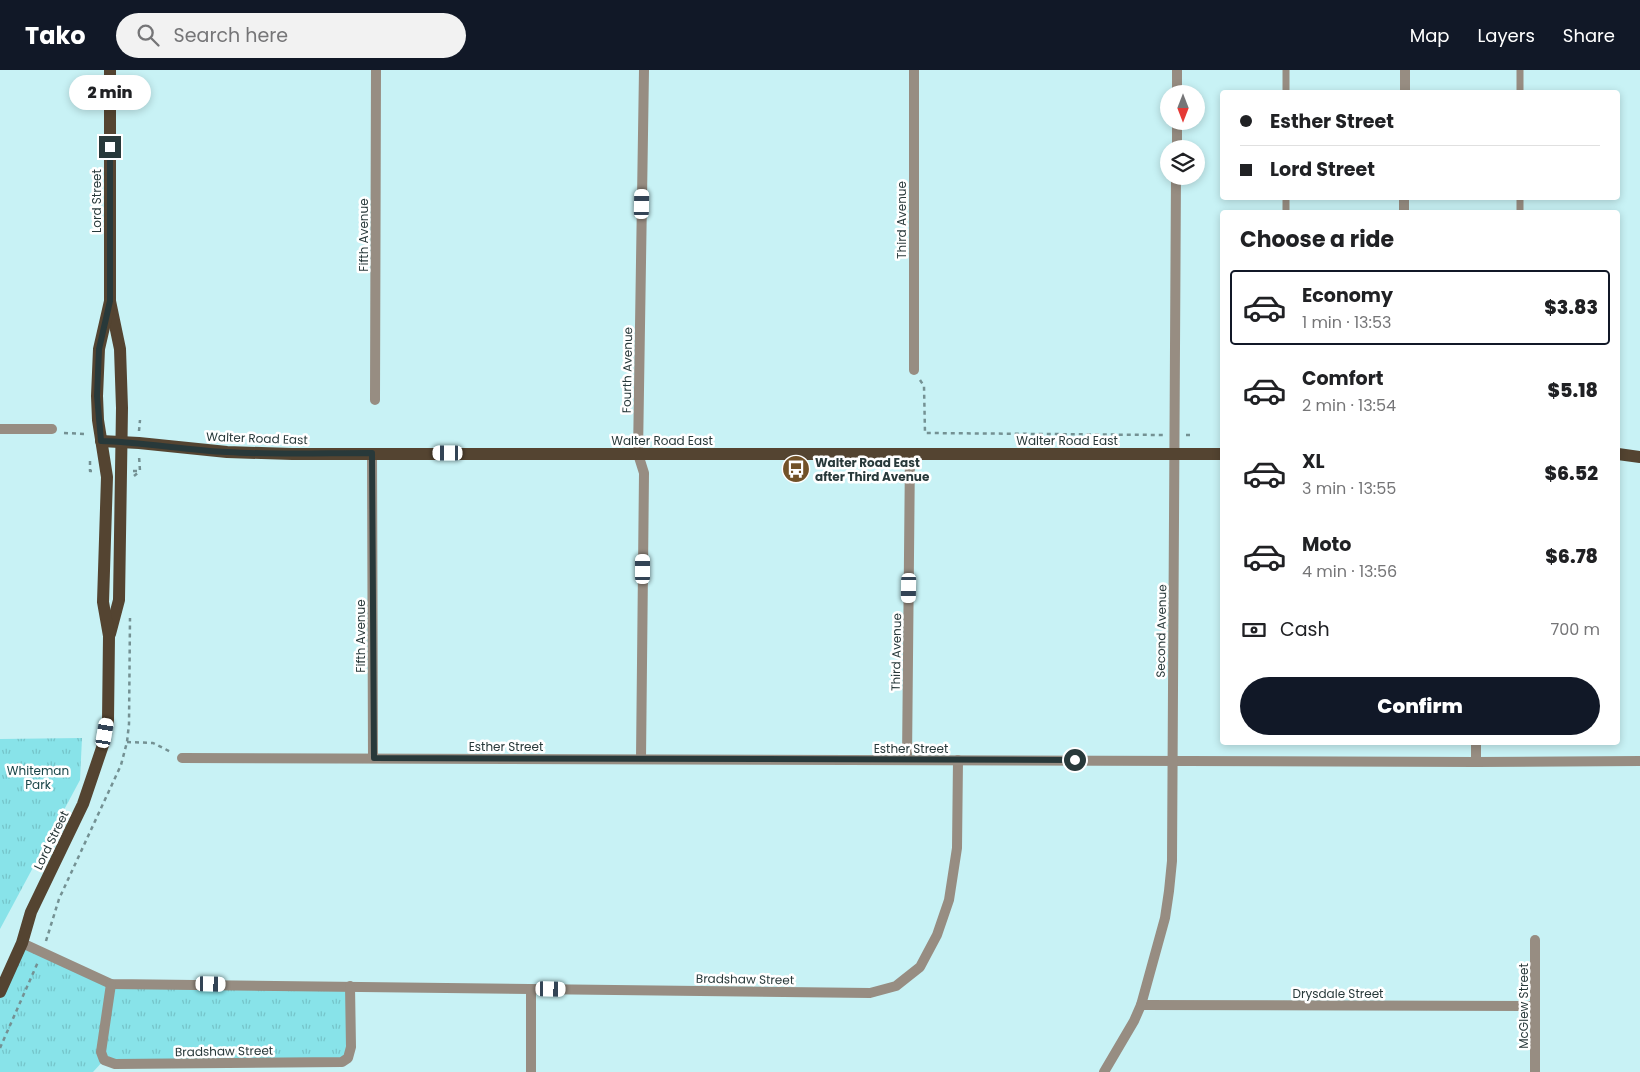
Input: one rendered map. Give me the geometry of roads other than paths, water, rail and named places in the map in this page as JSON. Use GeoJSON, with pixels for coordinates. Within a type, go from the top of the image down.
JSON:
{"type":"FeatureCollection","features":[{"type":"Feature","properties":{"kind":"main road","name":"Lord Street"},"geometry":{"type":"LineString","coordinates":[[110,70],[110,301],[120,349],[121,442],[120,600],[110,636]]}},
{"type":"Feature","properties":{"kind":"main road","name":"Lord Street"},"geometry":{"type":"LineString","coordinates":[[0,992],[22,943],[31,912],[83,804],[103,746],[108,720],[110,636],[103,602],[107,477],[101,441],[97,396],[99,349],[110,301]]}},
{"type":"Feature","properties":{"kind":"main road","name":"Walter Road East"},"geometry":{"type":"LineString","coordinates":[[101,441],[226,452],[292,454],[1220,454]]}},
{"type":"Feature","properties":{"kind":"main road"},"geometry":{"type":"LineString","coordinates":[[1620,454],[1640,451]]}},
{"type":"Feature","properties":{"kind":"main road"},"geometry":{"type":"LineString","coordinates":[[1620,454],[1640,457]]}},
{"type":"Feature","properties":{"kind":"street","name":"Fifth Avenue"},"geometry":{"type":"LineString","coordinates":[[375,400],[376,70]]}},
{"type":"Feature","properties":{"kind":"street","name":"Fourth Avenue"},"geometry":{"type":"LineString","coordinates":[[641,759],[644,473],[638,454],[644,70]]}},
{"type":"Feature","properties":{"kind":"street","name":"Third Avenue"},"geometry":{"type":"LineString","coordinates":[[914,70],[914,370]]}},
{"type":"Feature","properties":{"kind":"street"},"geometry":{"type":"LineString","coordinates":[[1177,70],[1177,85]]}},
{"type":"Feature","properties":{"kind":"street"},"geometry":{"type":"LineString","coordinates":[[1405,70],[1405,90]]}},
{"type":"Feature","properties":{"kind":"street","name":"Second Avenue"},"geometry":{"type":"LineString","coordinates":[[1104,1072],[1134,1021],[1141,1005],[1165,918],[1172,861],[1176,185]]}},
{"type":"Feature","properties":{"kind":"street"},"geometry":{"type":"LineString","coordinates":[[0,429],[52,429]]}},
{"type":"Feature","properties":{"kind":"street","name":"Fifth Avenue"},"geometry":{"type":"LineString","coordinates":[[372,453],[374,758]]}},
{"type":"Feature","properties":{"kind":"street","name":"Third Avenue"},"geometry":{"type":"LineString","coordinates":[[907,760],[910,454]]}},
{"type":"Feature","properties":{"kind":"street"},"geometry":{"type":"LineString","coordinates":[[1476,745],[1476,762]]}},
{"type":"Feature","properties":{"kind":"street","name":"Esther Street"},"geometry":{"type":"LineString","coordinates":[[182,758],[1640,761]]}},
{"type":"Feature","properties":{"kind":"street","name":"Bradshaw Street"},"geometry":{"type":"LineString","coordinates":[[22,943],[111,984],[870,993],[896,986],[920,967],[937,935],[949,900],[957,848],[958,760]]}},
{"type":"Feature","properties":{"kind":"street","name":"McGlew Street"},"geometry":{"type":"LineString","coordinates":[[1535,940],[1535,1072]]}},
{"type":"Feature","properties":{"kind":"street","name":"Bradshaw Street"},"geometry":{"type":"LineString","coordinates":[[111,984],[101,1052],[104,1060],[115,1064],[342,1062],[348,1058],[351,1048],[350,986]]}},
{"type":"Feature","properties":{"kind":"street"},"geometry":{"type":"LineString","coordinates":[[530,1072],[531,989]]}},
{"type":"Feature","properties":{"kind":"street","name":"Drysdale Street"},"geometry":{"type":"LineString","coordinates":[[1141,1005],[1535,1006]]}},
{"type":"Feature","properties":{"kind":"lane"},"geometry":{"type":"LineString","coordinates":[[1286,70],[1286,90]]}},
{"type":"Feature","properties":{"kind":"lane"},"geometry":{"type":"LineString","coordinates":[[1520,70],[1520,90]]}},
{"type":"Feature","properties":{"kind":"place","name":"Walter Road East after Third Avenue"},"geometry":{"type":"Point","coordinates":[796,469]}},
{"type":"Feature","properties":{"kind":"park label","name":"Whiteman Park"},"geometry":{"type":"Point","coordinates":[38,777]}}]}
